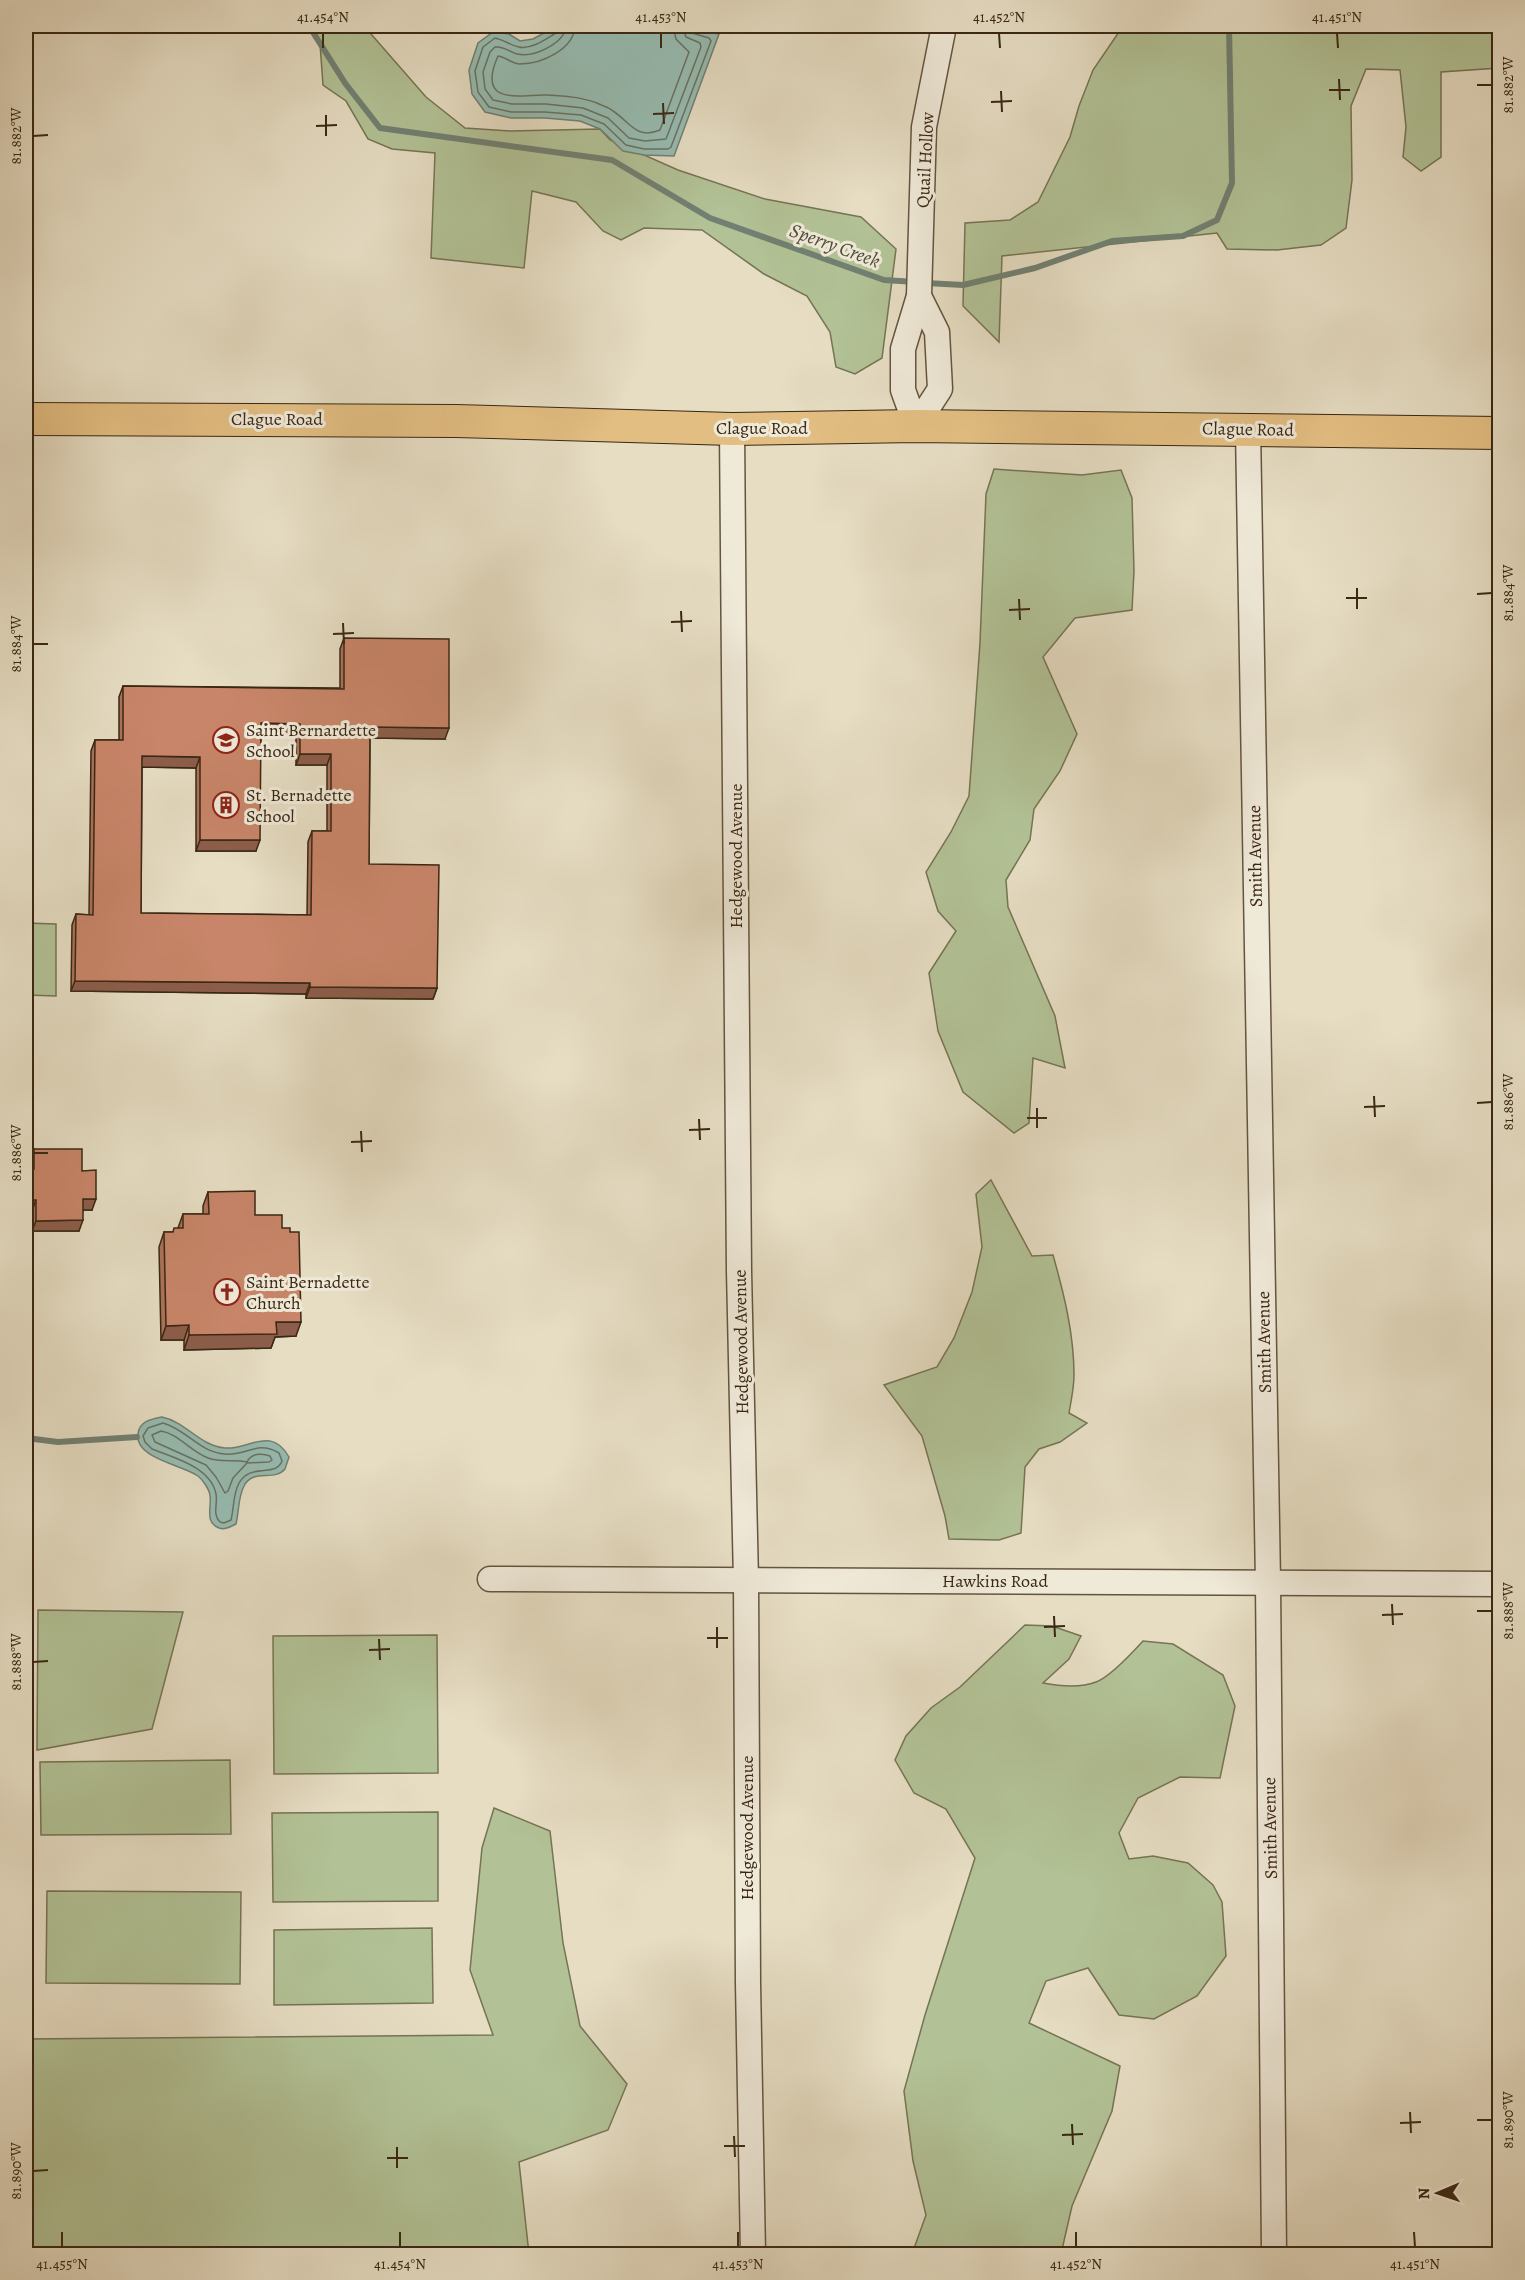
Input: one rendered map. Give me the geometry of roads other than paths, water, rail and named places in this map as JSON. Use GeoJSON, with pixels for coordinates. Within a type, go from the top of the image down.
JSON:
{"type":"FeatureCollection","features":[{"type":"Feature","properties":{"kind":"main road","name":"Clague Road"},"geometry":{"type":"LineString","coordinates":[[26,419],[456,421],[732,429],[916,426],[1500,433]]}},
{"type":"Feature","properties":{"kind":"street","name":"Quail Hollow"},"geometry":{"type":"LineString","coordinates":[[916,426],[903,390],[903,349],[919,296],[924,127],[944,26]]}},
{"type":"Feature","properties":{"kind":"street","name":"Quail Hollow"},"geometry":{"type":"LineString","coordinates":[[916,426],[940,389],[937,332],[919,296]]}},
{"type":"Feature","properties":{"kind":"street","name":"Hedgewood Avenue"},"geometry":{"type":"LineString","coordinates":[[732,429],[739,1259],[746,1581],[748,1971],[753,2254]]}},
{"type":"Feature","properties":{"kind":"street","name":"Smith Avenue"},"geometry":{"type":"LineString","coordinates":[[1248,429],[1268,1582],[1274,2254]]}},
{"type":"Feature","properties":{"kind":"street","name":"Hawkins Road"},"geometry":{"type":"LineString","coordinates":[[490,1580],[1500,1584]]}},
{"type":"Feature","properties":{"kind":"water"},"geometry":{"type":"Polygon","coordinates":[[[557,26],[684,26],[719,34],[674,156],[644,155],[623,151],[600,129],[580,121],[511,118],[485,112],[472,94],[469,70],[478,43],[493,32],[509,34],[520,41],[533,39],[557,26]]]}},
{"type":"Feature","properties":{"kind":"water"},"geometry":{"type":"Polygon","coordinates":[[[162,1417],[171,1420],[208,1443],[225,1448],[234,1448],[259,1441],[275,1442],[289,1457],[285,1469],[275,1475],[258,1476],[248,1481],[241,1495],[236,1524],[219,1528],[210,1518],[209,1493],[200,1478],[151,1455],[139,1442],[138,1434],[141,1426],[147,1421],[162,1417]]]}},
{"type":"Feature","properties":{"kind":"waterway","name":"Sperry Creek"},"geometry":{"type":"LineString","coordinates":[[309,26],[345,83],[380,128],[612,160],[710,218],[884,280],[916,282]]}},
{"type":"Feature","properties":{"kind":"waterway","name":"Sperry Creek"},"geometry":{"type":"LineString","coordinates":[[926,283],[963,285],[1035,268],[1112,241],[1183,236],[1217,220],[1232,183],[1229,26]]}},
{"type":"Feature","properties":{"kind":"waterway"},"geometry":{"type":"LineString","coordinates":[[26,1438],[58,1442],[137,1437]]}},
{"type":"Feature","properties":{"kind":"place","name":"Saint Bernardette School"},"geometry":{"type":"Point","coordinates":[226,740]}},
{"type":"Feature","properties":{"kind":"place","name":"St. Bernadette School"},"geometry":{"type":"Point","coordinates":[226,805]}},
{"type":"Feature","properties":{"kind":"place","name":"Saint Bernadette Church"},"geometry":{"type":"Point","coordinates":[227,1292]}}]}
